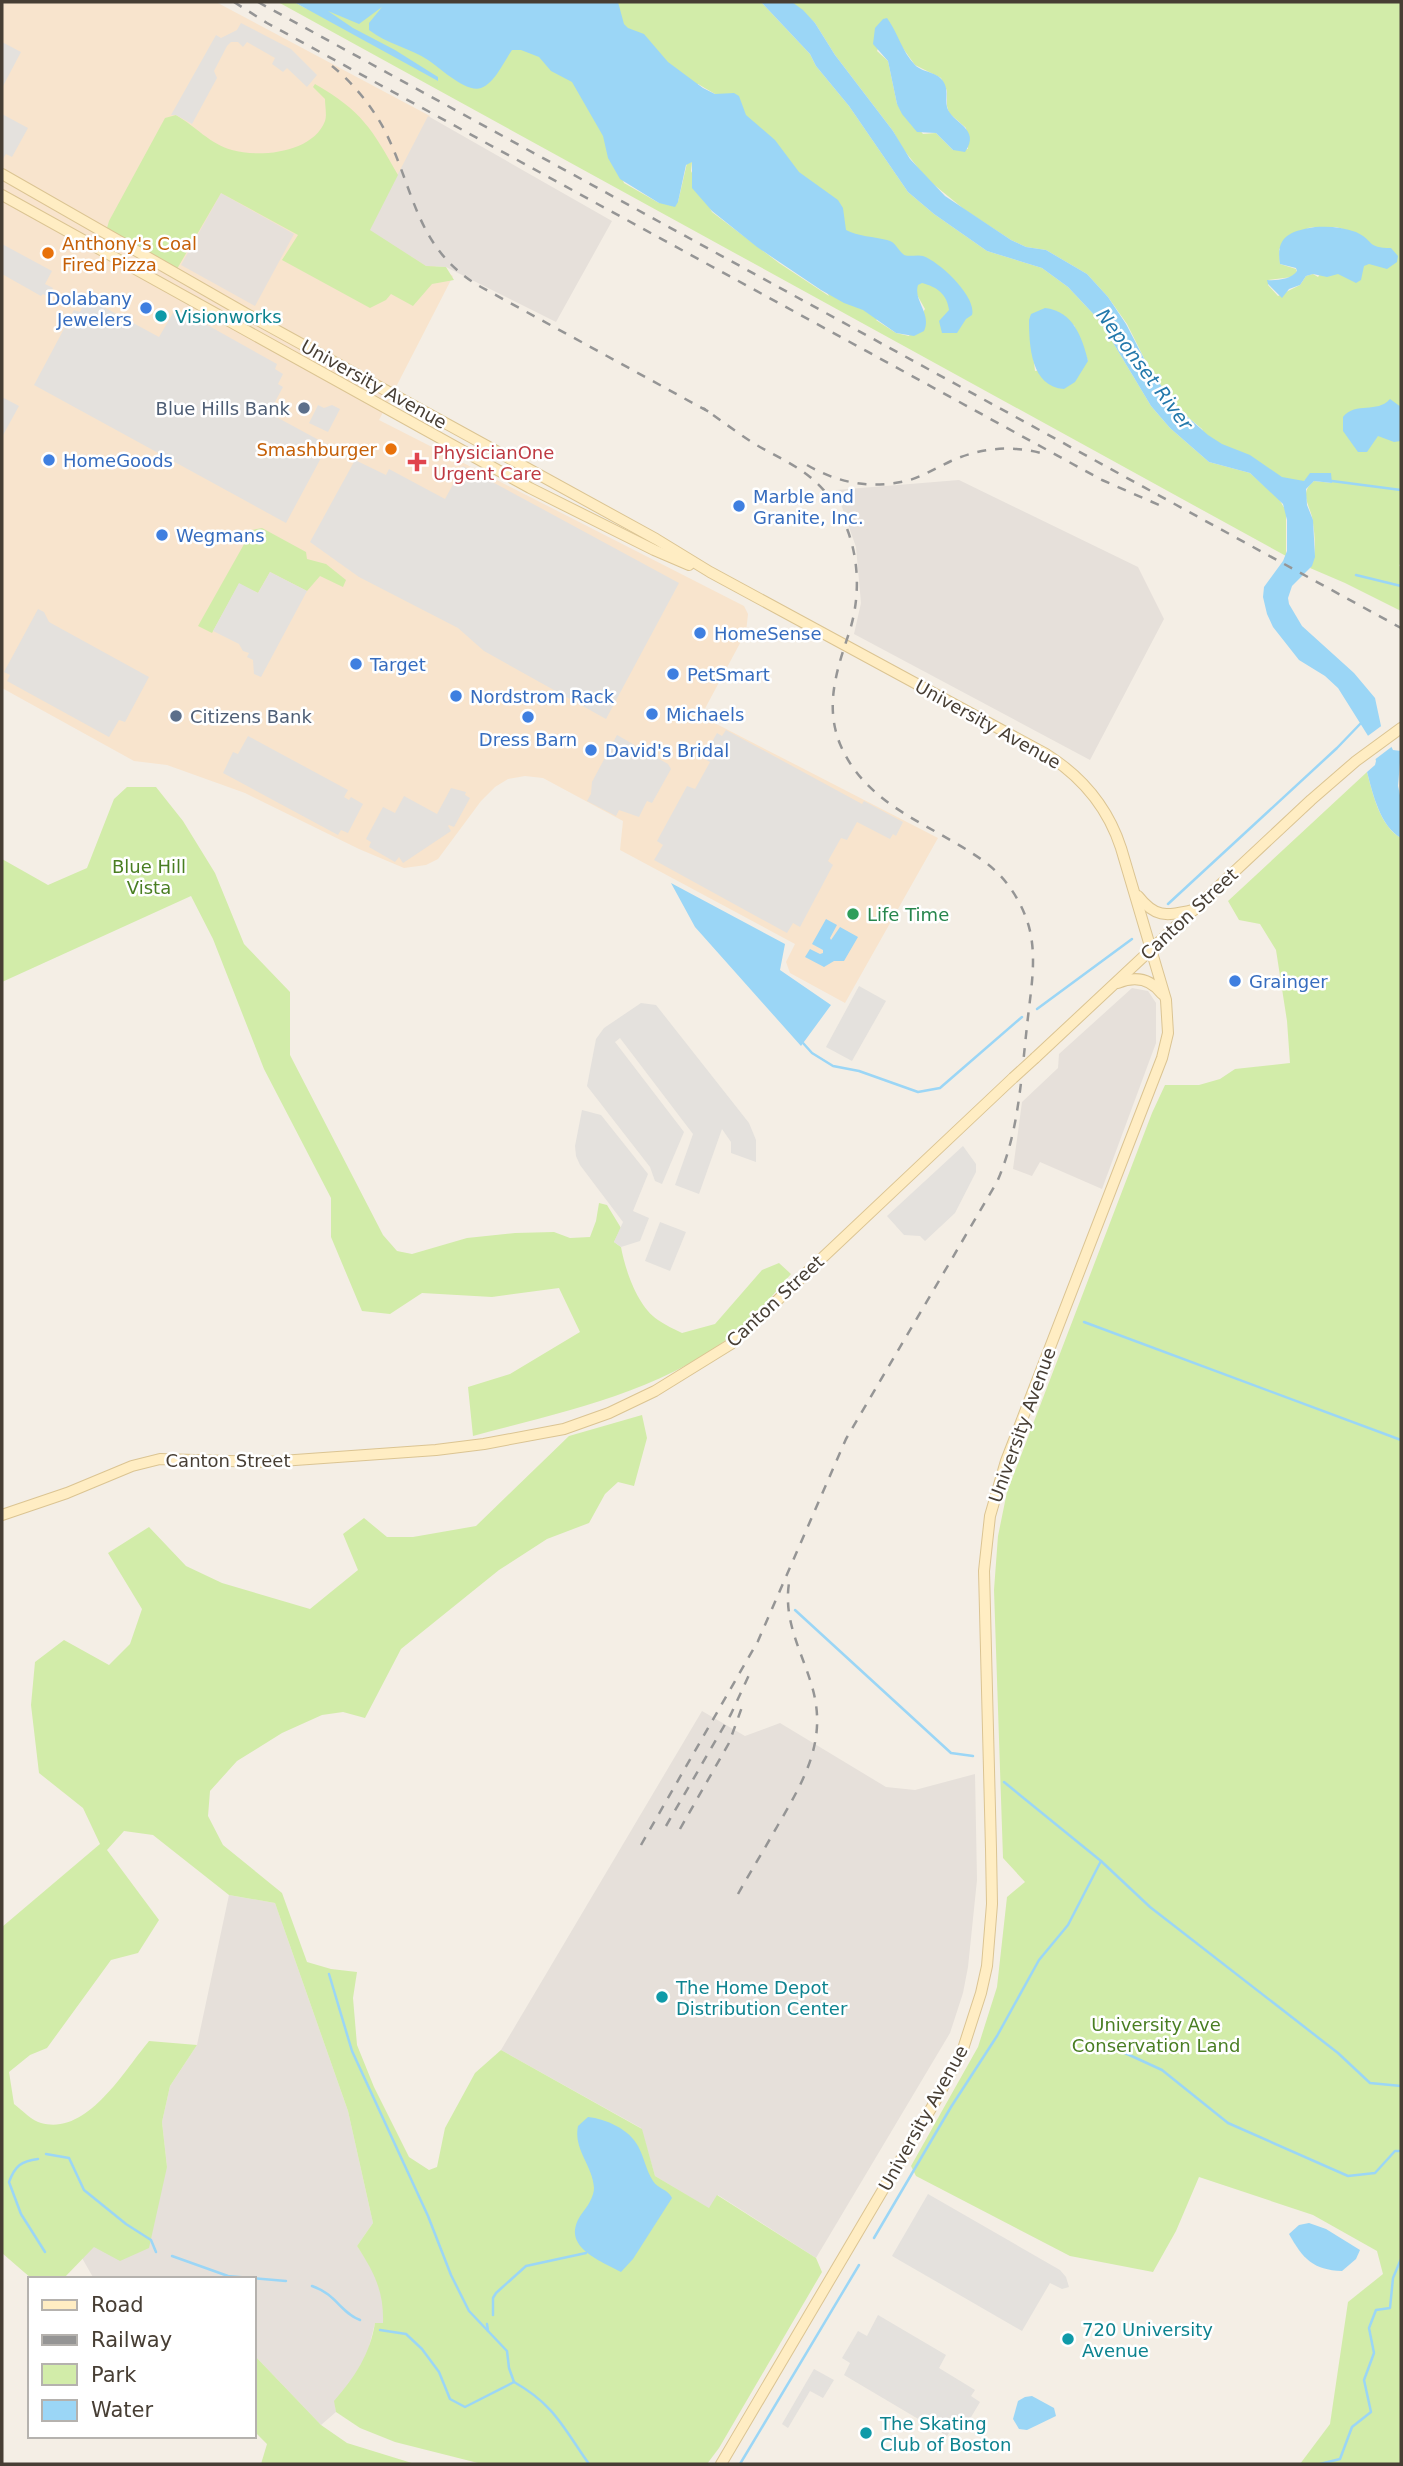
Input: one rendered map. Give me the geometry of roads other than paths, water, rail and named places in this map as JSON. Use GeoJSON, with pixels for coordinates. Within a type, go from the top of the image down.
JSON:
{"type":"FeatureCollection","features":[{"type":"Feature","properties":{"kind":"main road","name":"University Avenue"},"geometry":{"type":"LineString","coordinates":[[2,174],[256,319],[668,545],[710,572],[1060,762],[1098,802],[1119,842],[1166,1000],[1168,1027],[1163,1058],[1006,1461],[990,1516],[984,1571],[992,1904],[987,1966],[973,2022],[962,2052],[721,2464]]}},
{"type":"Feature","properties":{"kind":"main road","name":"University Avenue"},"geometry":{"type":"LineString","coordinates":[[2,195],[542,495],[666,555],[710,572]]}},
{"type":"Feature","properties":{"kind":"main road","name":"Canton Street"},"geometry":{"type":"LineString","coordinates":[[2,1515],[67,1493],[132,1466],[160,1459],[267,1462],[484,1444],[564,1429],[609,1413],[655,1391],[731,1344],[1311,800],[1366,753],[1398,730]]}},
{"type":"Feature","properties":{"kind":"main road"},"geometry":{"type":"LineString","coordinates":[[1133,888],[1144,904],[1157,913],[1168,915],[1195,910]]}},
{"type":"Feature","properties":{"kind":"main road"},"geometry":{"type":"LineString","coordinates":[[1115,984],[1132,979],[1144,980],[1156,987],[1166,1000]]}},
{"type":"Feature","properties":{"kind":"water"},"geometry":{"type":"Polygon","coordinates":[[[294,2],[618,2],[624,24],[644,34],[668,62],[715,94],[734,93],[739,96],[746,115],[775,140],[799,172],[838,200],[843,208],[846,230],[890,241],[905,255],[921,256],[930,260],[963,290],[969,299],[972,315],[957,333],[942,333],[939,321],[949,310],[944,295],[922,283],[918,285],[917,291],[926,318],[924,331],[914,336],[896,333],[863,310],[821,290],[757,247],[712,211],[692,188],[692,162],[686,165],[675,207],[659,203],[620,179],[608,158],[603,136],[572,82],[551,71],[539,57],[521,50],[512,50],[491,82],[475,89],[446,74],[421,56],[369,30],[369,23],[382,7],[359,24],[328,11],[438,77],[438,81],[294,2]]]}},
{"type":"Feature","properties":{"kind":"water","name":"Neponset River"},"geometry":{"type":"Polygon","coordinates":[[[761,2],[792,2],[803,10],[893,131],[910,159],[945,196],[1011,240],[1026,247],[1046,250],[1087,274],[1108,297],[1126,324],[1166,393],[1182,412],[1208,435],[1222,444],[1250,455],[1282,477],[1304,481],[1310,473],[1331,473],[1332,483],[1314,481],[1306,489],[1307,505],[1313,520],[1315,557],[1312,566],[1292,586],[1289,604],[1302,626],[1354,673],[1375,698],[1381,726],[1393,750],[1401,751],[1398,786],[1401,800],[1401,838],[1388,826],[1375,799],[1367,772],[1376,761],[1370,739],[1338,688],[1325,676],[1299,660],[1273,627],[1267,614],[1264,587],[1287,551],[1287,520],[1283,504],[1250,473],[1209,462],[1170,428],[1151,406],[1100,321],[1068,287],[1042,268],[987,251],[908,192],[810,54],[761,2]]]}},
{"type":"Feature","properties":{"kind":"water"},"geometry":{"type":"Polygon","coordinates":[[[887,18],[915,65],[937,75],[943,81],[947,107],[970,137],[965,152],[953,150],[936,133],[917,132],[902,114],[897,104],[888,61],[873,44],[875,28],[887,18]]]}},
{"type":"Feature","properties":{"kind":"water"},"geometry":{"type":"Polygon","coordinates":[[[1315,227],[1336,227],[1356,232],[1374,245],[1391,248],[1398,256],[1397,262],[1387,269],[1369,264],[1364,266],[1361,280],[1356,283],[1338,274],[1327,277],[1313,274],[1306,276],[1300,285],[1289,289],[1282,298],[1267,280],[1288,278],[1297,271],[1296,268],[1280,264],[1280,247],[1292,233],[1315,227]]]}},
{"type":"Feature","properties":{"kind":"water"},"geometry":{"type":"Polygon","coordinates":[[[1045,308],[1063,314],[1075,327],[1088,361],[1075,382],[1064,389],[1053,387],[1045,381],[1038,373],[1031,353],[1029,320],[1031,314],[1045,308]]]}},
{"type":"Feature","properties":{"kind":"water"},"geometry":{"type":"Polygon","coordinates":[[[1390,399],[1401,407],[1401,441],[1394,442],[1378,436],[1367,452],[1358,452],[1343,431],[1343,417],[1348,412],[1379,406],[1390,399]]]}},
{"type":"Feature","properties":{"kind":"water"},"geometry":{"type":"Polygon","coordinates":[[[671,883],[785,944],[780,970],[831,1005],[801,1046],[695,927],[671,883]]]}},
{"type":"Feature","properties":{"kind":"water"},"geometry":{"type":"Polygon","coordinates":[[[826,919],[837,925],[831,940],[840,927],[858,937],[844,961],[834,961],[824,967],[805,957],[810,949],[823,953],[823,950],[812,944],[826,919]]]}},
{"type":"Feature","properties":{"kind":"water"},"geometry":{"type":"Polygon","coordinates":[[[588,2117],[609,2123],[629,2135],[638,2146],[653,2181],[672,2198],[633,2259],[621,2272],[584,2250],[575,2233],[576,2224],[594,2191],[593,2180],[577,2134],[578,2126],[588,2117]]]}},
{"type":"Feature","properties":{"kind":"water"},"geometry":{"type":"Polygon","coordinates":[[[1309,2223],[1326,2229],[1360,2250],[1356,2259],[1342,2271],[1323,2268],[1310,2262],[1289,2234],[1299,2225],[1309,2223]]]}},
{"type":"Feature","properties":{"kind":"water"},"geometry":{"type":"Polygon","coordinates":[[[1032,2396],[1054,2408],[1056,2416],[1027,2430],[1019,2429],[1013,2419],[1018,2401],[1032,2396]]]}},
{"type":"Feature","properties":{"kind":"waterway"},"geometry":{"type":"LineString","coordinates":[[1332,481],[1401,490]]}},
{"type":"Feature","properties":{"kind":"waterway"},"geometry":{"type":"LineString","coordinates":[[1356,575],[1401,586]]}},
{"type":"Feature","properties":{"kind":"waterway"},"geometry":{"type":"LineString","coordinates":[[1168,904],[1362,722]]}},
{"type":"Feature","properties":{"kind":"waterway"},"geometry":{"type":"LineString","coordinates":[[1037,1009],[1132,939]]}},
{"type":"Feature","properties":{"kind":"waterway"},"geometry":{"type":"LineString","coordinates":[[803,1043],[812,1053],[833,1066],[859,1071],[918,1092],[940,1088],[1022,1017]]}},
{"type":"Feature","properties":{"kind":"waterway"},"geometry":{"type":"LineString","coordinates":[[1084,1322],[1401,1440]]}},
{"type":"Feature","properties":{"kind":"waterway"},"geometry":{"type":"LineString","coordinates":[[795,1610],[951,1753],[973,1756]]}},
{"type":"Feature","properties":{"kind":"waterway"},"geometry":{"type":"LineString","coordinates":[[1004,1782],[1101,1861],[1150,1907],[1338,2053],[1370,2083],[1401,2086]]}},
{"type":"Feature","properties":{"kind":"waterway"},"geometry":{"type":"LineString","coordinates":[[874,2238],[951,2107],[997,2036],[1039,1960],[1068,1925],[1101,1861]]}},
{"type":"Feature","properties":{"kind":"waterway"},"geometry":{"type":"LineString","coordinates":[[329,1974],[352,2051],[428,2216],[451,2275],[469,2311],[488,2331]]}},
{"type":"Feature","properties":{"kind":"waterway"},"geometry":{"type":"LineString","coordinates":[[1101,2042],[1162,2070],[1228,2123],[1348,2176],[1375,2173],[1395,2151],[1401,2151]]}},
{"type":"Feature","properties":{"kind":"waterway"},"geometry":{"type":"LineString","coordinates":[[46,2154],[69,2158],[84,2190],[126,2224],[151,2240],[156,2252]]}},
{"type":"Feature","properties":{"kind":"waterway"},"geometry":{"type":"LineString","coordinates":[[38,2159],[19,2165],[9,2182],[21,2214],[45,2252]]}},
{"type":"Feature","properties":{"kind":"waterway"},"geometry":{"type":"LineString","coordinates":[[493,2315],[493,2298],[496,2293],[526,2266],[586,2253]]}},
{"type":"Feature","properties":{"kind":"waterway"},"geometry":{"type":"LineString","coordinates":[[172,2256],[228,2276],[240,2277]]}},
{"type":"Feature","properties":{"kind":"waterway"},"geometry":{"type":"LineString","coordinates":[[1320,2464],[1340,2459],[1352,2427],[1371,2412],[1364,2380],[1374,2353],[1369,2328],[1376,2310],[1390,2308],[1393,2278],[1401,2259]]}},
{"type":"Feature","properties":{"kind":"waterway"},"geometry":{"type":"LineString","coordinates":[[740,2464],[859,2265]]}},
{"type":"Feature","properties":{"kind":"waterway"},"geometry":{"type":"LineString","coordinates":[[256,2278],[286,2281]]}},
{"type":"Feature","properties":{"kind":"waterway"},"geometry":{"type":"LineString","coordinates":[[312,2286],[320,2289],[360,2320]]}},
{"type":"Feature","properties":{"kind":"waterway"},"geometry":{"type":"LineString","coordinates":[[487,2324],[488,2331],[507,2351],[514,2382]]}},
{"type":"Feature","properties":{"kind":"waterway"},"geometry":{"type":"LineString","coordinates":[[380,2330],[406,2334],[422,2349],[439,2372],[450,2399],[465,2407],[514,2382],[540,2400],[558,2418],[589,2464]]}},
{"type":"Feature","properties":{"kind":"railway"},"geometry":{"type":"LineString","coordinates":[[234,2],[267,23],[1102,480],[1166,508]]}},
{"type":"Feature","properties":{"kind":"railway"},"geometry":{"type":"LineString","coordinates":[[258,2],[1401,628]]}},
{"type":"Feature","properties":{"kind":"railway"},"geometry":{"type":"LineString","coordinates":[[332,66],[354,87],[379,120],[419,217],[442,255],[459,272],[481,287],[711,413]]}},
{"type":"Feature","properties":{"kind":"railway"},"geometry":{"type":"LineString","coordinates":[[641,1845],[758,1641],[846,1439],[997,1182],[1010,1144],[1018,1105],[1033,967],[1032,943],[1024,911],[1000,876],[985,862],[884,799],[852,766],[840,744],[833,717],[834,690],[857,594],[853,550],[838,510],[826,492],[810,477],[748,440],[703,408]]}},
{"type":"Feature","properties":{"kind":"railway"},"geometry":{"type":"LineString","coordinates":[[807,465],[842,480],[880,484],[912,479],[951,461],[984,451],[1018,449],[1041,453]]}},
{"type":"Feature","properties":{"kind":"railway"},"geometry":{"type":"LineString","coordinates":[[738,1894],[796,1793],[815,1744],[817,1709],[791,1625],[789,1583]]}},
{"type":"Feature","properties":{"kind":"railway"},"geometry":{"type":"LineString","coordinates":[[666,1826],[731,1714],[749,1675]]}},
{"type":"Feature","properties":{"kind":"railway"},"geometry":{"type":"LineString","coordinates":[[680,1829],[729,1743],[742,1707]]}},
{"type":"Feature","properties":{"kind":"place","name":"Anthony's Coal Fired Pizza"},"geometry":{"type":"Point","coordinates":[48,253]}},
{"type":"Feature","properties":{"kind":"place","name":"Dolabany Jewelers"},"geometry":{"type":"Point","coordinates":[146,308]}},
{"type":"Feature","properties":{"kind":"place","name":"Visionworks"},"geometry":{"type":"Point","coordinates":[161,316]}},
{"type":"Feature","properties":{"kind":"place","name":"Blue Hills Bank"},"geometry":{"type":"Point","coordinates":[304,408]}},
{"type":"Feature","properties":{"kind":"place","name":"Smashburger"},"geometry":{"type":"Point","coordinates":[391,449]}},
{"type":"Feature","properties":{"kind":"place","name":"HomeGoods"},"geometry":{"type":"Point","coordinates":[49,460]}},
{"type":"Feature","properties":{"kind":"place","name":"PhysicianOne Urgent Care"},"geometry":{"type":"Point","coordinates":[417,462]}},
{"type":"Feature","properties":{"kind":"place","name":"Marble and Granite, Inc."},"geometry":{"type":"Point","coordinates":[739,506]}},
{"type":"Feature","properties":{"kind":"place","name":"Wegmans"},"geometry":{"type":"Point","coordinates":[162,535]}},
{"type":"Feature","properties":{"kind":"place","name":"HomeSense"},"geometry":{"type":"Point","coordinates":[700,633]}},
{"type":"Feature","properties":{"kind":"place","name":"Target"},"geometry":{"type":"Point","coordinates":[356,664]}},
{"type":"Feature","properties":{"kind":"place","name":"PetSmart"},"geometry":{"type":"Point","coordinates":[673,674]}},
{"type":"Feature","properties":{"kind":"place","name":"Nordstrom Rack"},"geometry":{"type":"Point","coordinates":[456,696]}},
{"type":"Feature","properties":{"kind":"place","name":"Michaels"},"geometry":{"type":"Point","coordinates":[652,714]}},
{"type":"Feature","properties":{"kind":"place","name":"Citizens Bank"},"geometry":{"type":"Point","coordinates":[176,716]}},
{"type":"Feature","properties":{"kind":"place","name":"Dress Barn"},"geometry":{"type":"Point","coordinates":[528,717]}},
{"type":"Feature","properties":{"kind":"place","name":"David's Bridal"},"geometry":{"type":"Point","coordinates":[591,750]}},
{"type":"Feature","properties":{"kind":"place","name":"Life Time"},"geometry":{"type":"Point","coordinates":[853,914]}},
{"type":"Feature","properties":{"kind":"place","name":"Grainger"},"geometry":{"type":"Point","coordinates":[1235,981]}},
{"type":"Feature","properties":{"kind":"place","name":"The Home Depot Distribution Center"},"geometry":{"type":"Point","coordinates":[662,1997]}},
{"type":"Feature","properties":{"kind":"place","name":"720 University Avenue"},"geometry":{"type":"Point","coordinates":[1068,2339]}},
{"type":"Feature","properties":{"kind":"place","name":"The Skating Club of Boston"},"geometry":{"type":"Point","coordinates":[866,2433]}},
{"type":"Feature","properties":{"kind":"park label","name":"Blue Hill Vista"},"geometry":{"type":"Point","coordinates":[149,876]}},
{"type":"Feature","properties":{"kind":"park label","name":"University Ave Conservation Land"},"geometry":{"type":"Point","coordinates":[1156,2034]}}]}
